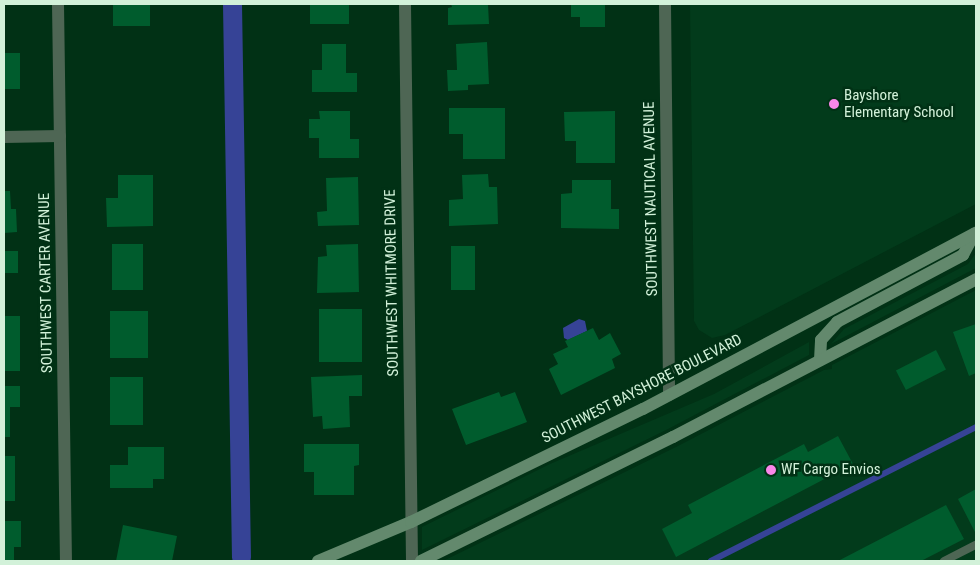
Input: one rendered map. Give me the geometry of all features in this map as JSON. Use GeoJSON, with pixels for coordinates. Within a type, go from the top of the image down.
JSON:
{"type":"FeatureCollection","features":[{"type":"Feature","properties":{"kind":"main road","name":"SOUTHWEST BAYSHORE BOULEVARD"},"geometry":{"type":"LineString","coordinates":[[318,561],[411,522],[669,395],[975,234]]}},
{"type":"Feature","properties":{"kind":"main road"},"geometry":{"type":"LineString","coordinates":[[820,360],[821,340],[837,322],[963,255],[975,234]]}},
{"type":"Feature","properties":{"kind":"main road"},"geometry":{"type":"LineString","coordinates":[[421,561],[673,438],[976,279]]}},
{"type":"Feature","properties":{"kind":"street","name":"SOUTHWEST CARTER AVENUE"},"geometry":{"type":"LineString","coordinates":[[58,4],[66,561]]}},
{"type":"Feature","properties":{"kind":"street","name":"SOUTHWEST WHITMORE DRIVE"},"geometry":{"type":"LineString","coordinates":[[405,4],[412,561]]}},
{"type":"Feature","properties":{"kind":"street","name":"SOUTHWEST NAUTICAL AVENUE"},"geometry":{"type":"LineString","coordinates":[[665,4],[669,395]]}},
{"type":"Feature","properties":{"kind":"street"},"geometry":{"type":"LineString","coordinates":[[4,137],[60,136]]}},
{"type":"Feature","properties":{"kind":"lane"},"geometry":{"type":"LineString","coordinates":[[944,561],[958,558],[976,545]]}},
{"type":"Feature","properties":{"kind":"shaded area","name":"Bayshore Elementary School"},"geometry":{"type":"Polygon","coordinates":[[[690,4],[976,4],[976,204],[725,335],[712,338],[699,330],[694,321],[690,4]]]}},
{"type":"Feature","properties":{"kind":"shaded area"},"geometry":{"type":"Polygon","coordinates":[[[976,253],[976,268],[831,344],[844,329],[968,264],[976,253]]]}},
{"type":"Feature","properties":{"kind":"shaded area"},"geometry":{"type":"Polygon","coordinates":[[[976,290],[976,561],[443,561],[678,446],[824,370],[832,369],[832,365],[976,290]]]}},
{"type":"Feature","properties":{"kind":"shaded area"},"geometry":{"type":"Polygon","coordinates":[[[579,319],[585,321],[587,331],[568,340],[564,338],[563,328],[579,319]]]}},
{"type":"Feature","properties":{"kind":"shaded area"},"geometry":{"type":"Polygon","coordinates":[[[809,342],[809,355],[668,429],[422,550],[422,527],[550,464],[714,394],[809,342]]]}},
{"type":"Feature","properties":{"kind":"building"},"geometry":{"type":"Polygon","coordinates":[[[113,4],[150,4],[150,26],[113,26],[113,4]]]}},
{"type":"Feature","properties":{"kind":"building"},"geometry":{"type":"Polygon","coordinates":[[[310,4],[349,4],[349,24],[310,24],[310,4]]]}},
{"type":"Feature","properties":{"kind":"building"},"geometry":{"type":"Polygon","coordinates":[[[451,4],[488,4],[489,24],[448,25],[448,8],[452,7],[451,4]]]}},
{"type":"Feature","properties":{"kind":"building"},"geometry":{"type":"Polygon","coordinates":[[[571,4],[605,4],[605,27],[580,27],[580,17],[571,17],[571,4]]]}},
{"type":"Feature","properties":{"kind":"building"},"geometry":{"type":"Polygon","coordinates":[[[487,42],[489,84],[468,85],[468,90],[448,91],[447,70],[457,70],[456,44],[487,42]]]}},
{"type":"Feature","properties":{"kind":"building"},"geometry":{"type":"Polygon","coordinates":[[[322,44],[346,44],[346,73],[357,73],[357,92],[312,92],[312,70],[322,70],[322,44]]]}},
{"type":"Feature","properties":{"kind":"building"},"geometry":{"type":"Polygon","coordinates":[[[4,53],[20,53],[20,89],[4,89],[4,53]]]}},
{"type":"Feature","properties":{"kind":"building"},"geometry":{"type":"Polygon","coordinates":[[[449,108],[505,108],[505,159],[463,159],[463,134],[449,134],[449,108]]]}},
{"type":"Feature","properties":{"kind":"building"},"geometry":{"type":"Polygon","coordinates":[[[319,111],[350,111],[350,139],[359,139],[359,158],[319,158],[319,138],[309,138],[309,119],[320,119],[319,111]]]}},
{"type":"Feature","properties":{"kind":"building"},"geometry":{"type":"Polygon","coordinates":[[[615,111],[615,163],[576,163],[576,141],[565,141],[564,112],[615,111]]]}},
{"type":"Feature","properties":{"kind":"building"},"geometry":{"type":"Polygon","coordinates":[[[488,174],[489,187],[497,187],[498,224],[449,226],[449,200],[463,199],[462,175],[488,174]]]}},
{"type":"Feature","properties":{"kind":"building"},"geometry":{"type":"Polygon","coordinates":[[[118,175],[153,175],[153,226],[107,227],[106,198],[118,198],[118,175]]]}},
{"type":"Feature","properties":{"kind":"building"},"geometry":{"type":"Polygon","coordinates":[[[358,177],[359,225],[318,226],[317,212],[327,211],[326,178],[358,177]]]}},
{"type":"Feature","properties":{"kind":"building"},"geometry":{"type":"Polygon","coordinates":[[[572,180],[611,180],[611,209],[619,209],[619,229],[561,228],[561,194],[572,193],[572,180]]]}},
{"type":"Feature","properties":{"kind":"building"},"geometry":{"type":"Polygon","coordinates":[[[4,191],[10,191],[11,209],[16,209],[17,232],[4,233],[4,191]]]}},
{"type":"Feature","properties":{"kind":"building"},"geometry":{"type":"Polygon","coordinates":[[[112,244],[143,244],[143,290],[112,290],[112,244]]]}},
{"type":"Feature","properties":{"kind":"building"},"geometry":{"type":"Polygon","coordinates":[[[358,244],[359,292],[317,293],[318,257],[327,256],[326,245],[358,244]]]}},
{"type":"Feature","properties":{"kind":"building"},"geometry":{"type":"Polygon","coordinates":[[[451,246],[475,246],[475,290],[451,290],[451,246]]]}},
{"type":"Feature","properties":{"kind":"building"},"geometry":{"type":"Polygon","coordinates":[[[4,251],[18,251],[18,273],[4,273],[4,251]]]}},
{"type":"Feature","properties":{"kind":"building"},"geometry":{"type":"Polygon","coordinates":[[[319,309],[362,309],[362,362],[319,362],[319,309]]]}},
{"type":"Feature","properties":{"kind":"building"},"geometry":{"type":"Polygon","coordinates":[[[110,311],[148,311],[148,358],[110,358],[110,311]]]}},
{"type":"Feature","properties":{"kind":"building"},"geometry":{"type":"Polygon","coordinates":[[[4,316],[20,316],[20,371],[4,371],[4,316]]]}},
{"type":"Feature","properties":{"kind":"building"},"geometry":{"type":"Polygon","coordinates":[[[976,324],[976,373],[969,376],[953,332],[976,324]]]}},
{"type":"Feature","properties":{"kind":"building"},"geometry":{"type":"Polygon","coordinates":[[[593,328],[599,340],[610,333],[621,354],[612,359],[615,368],[561,395],[549,369],[558,364],[553,354],[568,347],[565,341],[593,328]]]}},
{"type":"Feature","properties":{"kind":"building"},"geometry":{"type":"Polygon","coordinates":[[[936,350],[946,370],[906,390],[896,370],[936,350]]]}},
{"type":"Feature","properties":{"kind":"building"},"geometry":{"type":"Polygon","coordinates":[[[362,375],[362,396],[349,396],[350,427],[323,429],[322,416],[313,417],[311,377],[362,375]]]}},
{"type":"Feature","properties":{"kind":"building"},"geometry":{"type":"Polygon","coordinates":[[[110,377],[143,377],[143,425],[110,425],[110,377]]]}},
{"type":"Feature","properties":{"kind":"building"},"geometry":{"type":"Polygon","coordinates":[[[4,386],[20,386],[20,407],[10,407],[10,437],[4,437],[4,386]]]}},
{"type":"Feature","properties":{"kind":"building"},"geometry":{"type":"Polygon","coordinates":[[[499,392],[501,397],[515,392],[527,422],[466,445],[452,409],[499,392]]]}},
{"type":"Feature","properties":{"kind":"building"},"geometry":{"type":"Polygon","coordinates":[[[838,436],[853,464],[676,557],[662,529],[692,513],[688,505],[804,444],[808,452],[838,436]]]}},
{"type":"Feature","properties":{"kind":"building"},"geometry":{"type":"Polygon","coordinates":[[[304,444],[359,444],[359,465],[354,466],[354,495],[314,495],[314,472],[304,472],[304,444]]]}},
{"type":"Feature","properties":{"kind":"building"},"geometry":{"type":"Polygon","coordinates":[[[128,447],[164,447],[164,479],[153,479],[153,488],[110,488],[110,465],[128,465],[128,447]]]}},
{"type":"Feature","properties":{"kind":"building"},"geometry":{"type":"Polygon","coordinates":[[[4,456],[15,456],[15,501],[4,501],[4,456]]]}},
{"type":"Feature","properties":{"kind":"building"},"geometry":{"type":"Polygon","coordinates":[[[976,489],[976,534],[958,499],[976,489]]]}},
{"type":"Feature","properties":{"kind":"building"},"geometry":{"type":"Polygon","coordinates":[[[946,505],[964,539],[921,561],[838,561],[946,505]]]}},
{"type":"Feature","properties":{"kind":"building"},"geometry":{"type":"Polygon","coordinates":[[[4,521],[21,521],[21,547],[14,547],[14,561],[4,561],[4,521]]]}},
{"type":"Feature","properties":{"kind":"building"},"geometry":{"type":"Polygon","coordinates":[[[123,525],[177,536],[172,561],[116,561],[123,525]]]}},
{"type":"Feature","properties":{"kind":"waterway"},"geometry":{"type":"LineString","coordinates":[[232,4],[241,557]]}},
{"type":"Feature","properties":{"kind":"waterway"},"geometry":{"type":"LineString","coordinates":[[711,561],[976,427]]}},
{"type":"Feature","properties":{"kind":"place","name":"Bayshore Elementary School"},"geometry":{"type":"Point","coordinates":[834,104]}},
{"type":"Feature","properties":{"kind":"place","name":"WF Cargo Envios"},"geometry":{"type":"Point","coordinates":[771,470]}}]}
